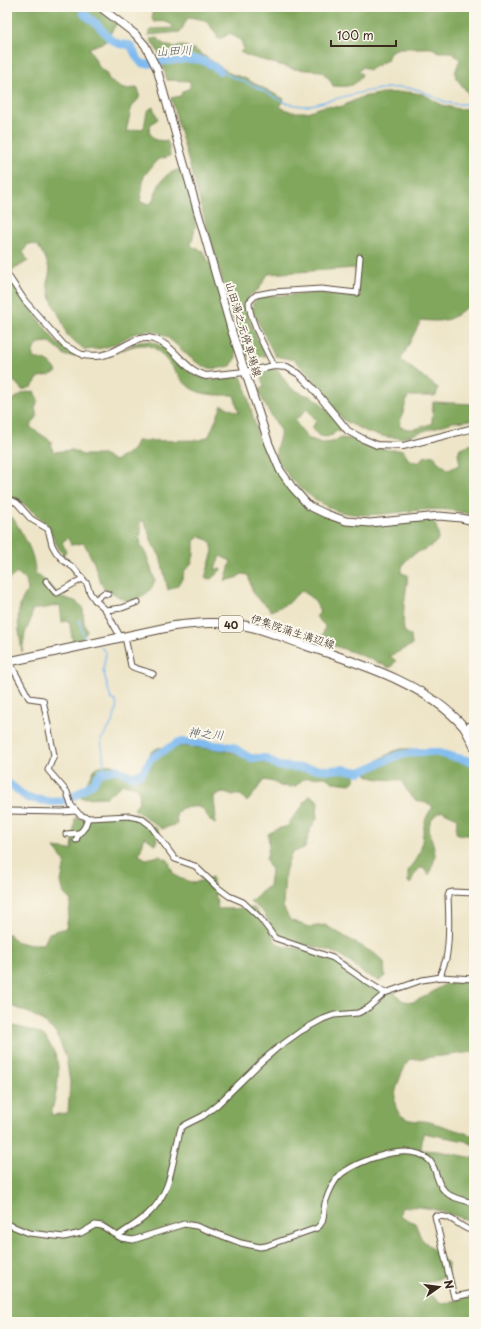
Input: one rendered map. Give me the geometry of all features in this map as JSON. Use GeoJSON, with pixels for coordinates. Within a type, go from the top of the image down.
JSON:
{"type":"FeatureCollection","features":[{"type":"Feature","properties":{"kind":"main road","name":"山田湯之元停車場線"},"geometry":{"type":"LineString","coordinates":[[100,7],[135,34],[145,45],[157,69],[230,325],[245,372],[269,444],[280,470],[292,487],[309,506],[346,521],[370,523],[439,516],[474,521]]}},
{"type":"Feature","properties":{"kind":"main road","name":"伊集院蒲生溝辺線"},"geometry":{"type":"LineString","coordinates":[[8,661],[123,638],[174,626],[201,623],[224,624],[252,628],[381,672],[405,682],[441,707],[465,729],[474,746]]}},
{"type":"Feature","properties":{"kind":"main road"},"geometry":{"type":"LineString","coordinates":[[465,729],[474,724]]}},
{"type":"Feature","properties":{"kind":"street"},"geometry":{"type":"LineString","coordinates":[[274,366],[256,326],[249,308],[249,302],[256,295],[272,292],[321,289],[357,293],[360,257]]}},
{"type":"Feature","properties":{"kind":"street"},"geometry":{"type":"LineString","coordinates":[[7,274],[25,300],[64,345],[83,355],[96,357],[106,355],[136,340],[147,338],[166,345],[191,369],[206,376],[245,372],[274,366],[287,367],[299,374],[348,431],[377,445],[403,446],[474,428]]}},
{"type":"Feature","properties":{"kind":"street"},"geometry":{"type":"LineString","coordinates":[[7,498],[18,503],[31,519],[48,529],[52,545],[56,552],[64,561],[74,568],[82,578],[95,600],[106,610],[123,638],[131,666],[153,674]]}},
{"type":"Feature","properties":{"kind":"street"},"geometry":{"type":"LineString","coordinates":[[46,581],[57,593],[82,578]]}},
{"type":"Feature","properties":{"kind":"street"},"geometry":{"type":"LineString","coordinates":[[95,600],[104,593],[108,594]]}},
{"type":"Feature","properties":{"kind":"street"},"geometry":{"type":"LineString","coordinates":[[106,610],[122,608],[138,602]]}},
{"type":"Feature","properties":{"kind":"street"},"geometry":{"type":"LineString","coordinates":[[8,661],[29,698],[43,700],[54,755],[48,770],[67,792],[72,805],[80,815],[88,818],[129,816],[142,819],[150,825],[175,859],[195,866],[217,888],[228,896],[243,902],[260,918],[275,938],[333,958],[385,993]]}},
{"type":"Feature","properties":{"kind":"street"},"geometry":{"type":"LineString","coordinates":[[7,811],[76,811]]}},
{"type":"Feature","properties":{"kind":"street"},"geometry":{"type":"LineString","coordinates":[[66,834],[83,831],[88,818]]}},
{"type":"Feature","properties":{"kind":"street"},"geometry":{"type":"LineString","coordinates":[[76,840],[78,833]]}},
{"type":"Feature","properties":{"kind":"street"},"geometry":{"type":"LineString","coordinates":[[442,977],[441,969],[446,960],[449,893],[474,893]]}},
{"type":"Feature","properties":{"kind":"street"},"geometry":{"type":"LineString","coordinates":[[118,1236],[148,1214],[159,1203],[170,1178],[181,1128],[185,1124],[202,1116],[217,1105],[261,1062],[301,1031],[334,1015],[358,1013],[368,1008],[385,993],[422,980],[442,977],[474,979]]}},
{"type":"Feature","properties":{"kind":"street"},"geometry":{"type":"LineString","coordinates":[[7,1224],[29,1234],[64,1238],[81,1233],[95,1225],[102,1226],[126,1240],[133,1240],[184,1224],[196,1226],[252,1246],[266,1246],[317,1228],[321,1225],[325,1203],[333,1185],[340,1176],[358,1163],[370,1158],[392,1153],[414,1153],[424,1155],[432,1163],[440,1186],[444,1192],[474,1203]]}},
{"type":"Feature","properties":{"kind":"street"},"geometry":{"type":"LineString","coordinates":[[474,1230],[466,1229],[450,1217],[435,1216],[454,1298],[474,1293]]}},
{"type":"Feature","properties":{"kind":"green space"},"geometry":{"type":"Polygon","coordinates":[[[7,7],[95,7],[117,23],[105,42],[89,48],[99,67],[106,73],[110,81],[123,89],[138,88],[139,99],[132,107],[126,132],[144,128],[147,111],[153,107],[158,119],[151,124],[149,132],[155,140],[167,141],[169,146],[170,156],[157,160],[144,176],[140,202],[151,204],[158,187],[164,178],[173,171],[181,169],[196,222],[191,246],[203,251],[211,266],[236,347],[236,357],[231,366],[215,369],[202,365],[194,361],[167,337],[151,331],[135,333],[106,347],[85,350],[67,335],[51,299],[47,283],[50,271],[45,257],[37,245],[28,244],[23,252],[28,261],[13,270],[11,277],[38,319],[57,343],[76,356],[66,356],[49,342],[39,343],[33,351],[33,358],[50,363],[57,372],[39,377],[32,387],[22,390],[16,383],[7,377],[7,7]]]}},
{"type":"Feature","properties":{"kind":"green space"},"geometry":{"type":"Polygon","coordinates":[[[154,7],[474,7],[474,100],[469,100],[468,93],[456,78],[455,73],[460,59],[450,52],[439,52],[432,48],[399,48],[390,52],[387,60],[369,70],[363,67],[358,72],[362,74],[360,78],[354,84],[347,86],[333,86],[330,80],[321,71],[294,69],[248,56],[240,52],[244,49],[241,41],[230,33],[218,39],[216,33],[205,20],[189,17],[180,32],[148,35],[149,31],[155,29],[174,28],[168,23],[154,22],[152,19],[154,7]]]}},
{"type":"Feature","properties":{"kind":"green space"},"geometry":{"type":"Polygon","coordinates":[[[158,38],[162,43],[168,46],[183,46],[194,49],[231,74],[244,78],[284,99],[280,107],[292,112],[307,112],[325,106],[340,107],[362,97],[385,93],[408,92],[423,94],[442,105],[458,109],[474,108],[474,306],[470,306],[452,318],[446,320],[421,320],[401,360],[438,388],[436,396],[408,396],[399,426],[412,429],[432,423],[433,402],[474,404],[474,420],[453,422],[401,438],[369,433],[343,420],[309,374],[294,360],[275,356],[252,309],[253,303],[259,298],[270,296],[319,293],[360,297],[355,268],[268,274],[259,289],[248,297],[246,311],[266,356],[253,357],[245,355],[207,228],[171,98],[180,96],[183,91],[190,88],[190,81],[167,80],[159,53],[150,39],[158,38]]]}},
{"type":"Feature","properties":{"kind":"green space"},"geometry":{"type":"Polygon","coordinates":[[[150,341],[161,346],[188,371],[208,380],[241,376],[258,436],[280,476],[315,508],[348,522],[432,518],[438,532],[438,539],[429,547],[408,558],[403,564],[401,573],[408,575],[404,610],[404,631],[411,636],[412,645],[390,656],[396,661],[390,668],[358,654],[332,645],[324,640],[323,635],[325,626],[316,617],[320,612],[317,605],[313,599],[302,591],[289,603],[271,611],[254,595],[248,575],[242,574],[236,578],[225,581],[231,561],[220,556],[215,569],[222,569],[211,579],[205,578],[213,551],[211,542],[200,536],[194,541],[194,555],[191,565],[185,570],[182,579],[177,586],[168,590],[160,556],[153,545],[145,523],[140,520],[140,545],[146,554],[155,580],[147,593],[137,599],[127,602],[105,590],[100,582],[94,563],[84,543],[71,545],[68,538],[62,542],[66,551],[63,555],[55,542],[48,525],[19,500],[14,503],[13,507],[7,505],[7,402],[8,403],[23,393],[34,391],[38,400],[35,408],[37,417],[30,427],[51,441],[53,452],[73,450],[82,455],[103,455],[115,461],[134,449],[137,441],[201,440],[209,436],[222,405],[239,413],[234,395],[209,394],[194,390],[181,379],[157,350],[150,346],[135,346],[115,353],[139,342],[150,341]]]}},
{"type":"Feature","properties":{"kind":"green space"},"geometry":{"type":"Polygon","coordinates":[[[265,367],[278,370],[291,388],[315,398],[320,402],[343,432],[334,431],[333,435],[326,437],[319,436],[312,429],[316,420],[307,409],[295,421],[307,438],[322,443],[332,442],[340,438],[351,439],[389,450],[403,450],[408,459],[419,463],[423,457],[434,455],[437,461],[449,470],[460,464],[458,454],[460,448],[474,443],[474,516],[458,511],[442,509],[361,515],[345,513],[328,507],[307,494],[289,476],[276,455],[280,430],[258,390],[264,387],[259,369],[265,367]]]}},
{"type":"Feature","properties":{"kind":"green space"},"geometry":{"type":"Polygon","coordinates":[[[7,515],[13,518],[28,544],[33,558],[35,573],[62,597],[75,601],[83,607],[84,623],[87,632],[81,639],[73,642],[69,621],[62,622],[60,605],[33,609],[30,622],[25,633],[22,652],[18,620],[20,605],[28,590],[26,580],[17,573],[7,581],[7,515]]]}},
{"type":"Feature","properties":{"kind":"green space"},"geometry":{"type":"Polygon","coordinates":[[[182,746],[221,750],[232,752],[250,760],[329,772],[356,771],[354,781],[350,784],[333,782],[325,777],[308,778],[302,780],[296,786],[290,787],[280,786],[274,782],[264,780],[247,802],[241,795],[230,795],[222,792],[214,796],[216,817],[215,824],[210,820],[202,808],[192,807],[182,808],[176,813],[177,824],[162,829],[134,809],[138,804],[139,799],[137,787],[123,784],[106,797],[82,798],[74,795],[87,783],[96,767],[113,765],[118,767],[125,774],[131,776],[144,768],[151,752],[158,748],[182,746]]]}},
{"type":"Feature","properties":{"kind":"green space"},"geometry":{"type":"Polygon","coordinates":[[[412,749],[474,764],[474,806],[472,806],[470,815],[474,823],[474,839],[469,835],[456,833],[457,818],[442,811],[435,815],[430,824],[435,854],[433,864],[429,875],[423,868],[420,868],[414,876],[411,884],[408,882],[408,873],[411,865],[417,859],[419,854],[424,824],[433,807],[429,804],[415,800],[401,780],[374,778],[365,773],[363,769],[394,751],[412,749]]]}},
{"type":"Feature","properties":{"kind":"green space"},"geometry":{"type":"Polygon","coordinates":[[[310,795],[318,801],[317,818],[310,830],[305,848],[291,853],[285,872],[283,907],[290,920],[309,927],[325,925],[375,954],[384,962],[385,976],[379,981],[363,973],[342,956],[325,949],[282,940],[275,932],[263,912],[250,901],[269,886],[271,870],[266,860],[269,847],[268,834],[277,829],[288,826],[290,821],[310,795]]]}},
{"type":"Feature","properties":{"kind":"green space"},"geometry":{"type":"Polygon","coordinates":[[[121,812],[136,814],[158,830],[156,845],[145,837],[139,855],[146,859],[159,856],[168,860],[173,873],[179,878],[194,883],[212,877],[218,909],[254,908],[267,924],[275,941],[282,946],[317,951],[350,968],[372,989],[393,991],[403,1001],[413,1002],[426,996],[448,982],[474,980],[474,1052],[408,1060],[398,1082],[395,1099],[399,1113],[407,1119],[430,1122],[474,1136],[474,1145],[465,1141],[423,1133],[421,1150],[439,1151],[474,1158],[474,1222],[438,1210],[420,1207],[401,1208],[400,1216],[415,1223],[421,1238],[448,1264],[447,1276],[422,1284],[431,1295],[443,1304],[474,1295],[474,1322],[7,1322],[7,1024],[43,1035],[55,1053],[58,1079],[51,1115],[68,1113],[70,1082],[66,1057],[56,1033],[42,1020],[7,1004],[7,934],[9,933],[15,941],[26,944],[44,944],[49,933],[66,928],[71,901],[64,894],[61,882],[65,862],[54,848],[72,850],[75,818],[86,819],[121,812]]]}},
{"type":"Feature","properties":{"kind":"green space"},"geometry":{"type":"Polygon","coordinates":[[[471,937],[474,937],[474,973],[469,972],[471,937]]]}},
{"type":"Feature","properties":{"kind":"waterway","name":"山田川"},"geometry":{"type":"LineString","coordinates":[[82,7],[84,14],[97,24],[110,39],[119,44],[130,45],[138,60],[144,64],[197,59],[206,62],[220,71]]}},
{"type":"Feature","properties":{"kind":"waterway"},"geometry":{"type":"LineString","coordinates":[[220,71],[259,88],[284,102],[298,105],[307,106],[358,93],[398,88],[418,90],[453,104],[474,103]]}},
{"type":"Feature","properties":{"kind":"waterway"},"geometry":{"type":"LineString","coordinates":[[79,620],[85,641],[91,640]]}},
{"type":"Feature","properties":{"kind":"waterway"},"geometry":{"type":"LineString","coordinates":[[100,646],[106,653],[103,670],[111,699],[116,701],[117,706],[112,722],[101,740],[105,771]]}},
{"type":"Feature","properties":{"kind":"waterway","name":"神之川"},"geometry":{"type":"LineString","coordinates":[[7,782],[27,798],[53,802],[61,801],[74,796],[93,783],[100,773],[117,769],[133,777],[142,773],[151,758],[179,742],[233,747],[250,758],[265,758],[278,766],[329,770],[342,769],[360,772],[399,755],[418,752],[434,752],[474,762]]}}]}
